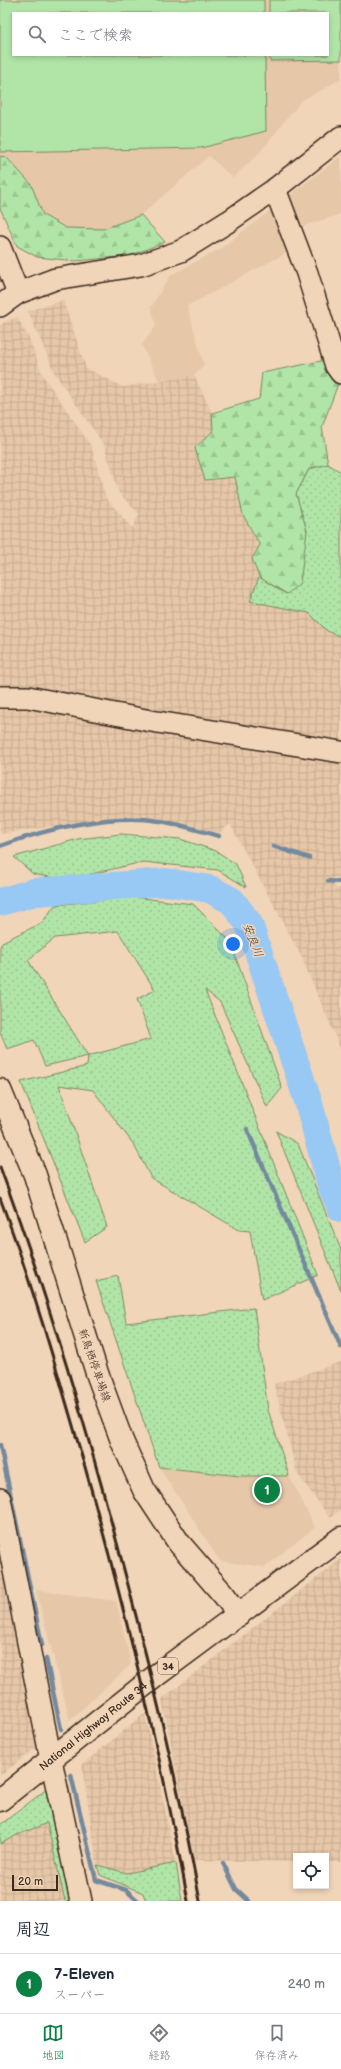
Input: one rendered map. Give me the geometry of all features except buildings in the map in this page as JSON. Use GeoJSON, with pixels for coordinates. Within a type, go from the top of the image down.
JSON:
{"type":"FeatureCollection","features":[{"type":"Feature","properties":{"kind":"main road","name":"新鳥栖停車場線"},"geometry":{"type":"LineString","coordinates":[[0,1090],[35,1175],[97,1373],[122,1441],[144,1490],[179,1543],[224,1595],[239,1615]]}},
{"type":"Feature","properties":{"kind":"main road","name":"National Highway Route 34"},"geometry":{"type":"LineString","coordinates":[[0,1800],[158,1674],[341,1538]]}},
{"type":"Feature","properties":{"kind":"street"},"geometry":{"type":"LineString","coordinates":[[0,306],[18,293],[55,279],[141,265],[181,251],[229,221],[274,189],[341,137]]}},
{"type":"Feature","properties":{"kind":"street"},"geometry":{"type":"LineString","coordinates":[[274,189],[307,273],[336,366],[341,374]]}},
{"type":"Feature","properties":{"kind":"street"},"geometry":{"type":"LineString","coordinates":[[0,247],[18,293]]}},
{"type":"Feature","properties":{"kind":"street"},"geometry":{"type":"LineString","coordinates":[[0,697],[28,697],[151,721],[341,752]]}},
{"type":"Feature","properties":{"kind":"street"},"geometry":{"type":"LineString","coordinates":[[0,1499],[51,1760],[81,1901]]}},
{"type":"Feature","properties":{"kind":"shaded area"},"geometry":{"type":"Polygon","coordinates":[[[0,0],[341,0],[341,79],[301,101],[260,152],[233,178],[209,156],[141,215],[165,242],[129,256],[76,261],[37,257],[17,246],[0,208],[0,0]]]}},
{"type":"Feature","properties":{"kind":"shaded area"},"geometry":{"type":"Polygon","coordinates":[[[341,156],[341,214],[294,229],[294,249],[187,306],[204,365],[194,375],[159,381],[142,345],[156,326],[151,307],[171,275],[220,249],[341,156]]]}},
{"type":"Feature","properties":{"kind":"shaded area"},"geometry":{"type":"Polygon","coordinates":[[[63,300],[86,368],[123,387],[194,375],[212,413],[213,431],[205,480],[235,476],[243,515],[260,545],[252,559],[259,577],[250,600],[309,613],[327,631],[341,637],[341,742],[318,740],[0,686],[0,326],[5,322],[17,317],[30,340],[42,374],[91,446],[106,498],[132,528],[139,514],[119,493],[104,445],[55,374],[28,311],[63,300]]]}},
{"type":"Feature","properties":{"kind":"shaded area"},"geometry":{"type":"Polygon","coordinates":[[[27,707],[341,759],[341,878],[332,878],[336,888],[341,888],[341,1050],[301,956],[230,824],[219,833],[157,818],[122,816],[0,834],[0,708],[27,707]]]}},
{"type":"Feature","properties":{"kind":"shaded area"},"geometry":{"type":"Polygon","coordinates":[[[341,1362],[341,1509],[330,1518],[297,1473],[274,1384],[341,1362]]]}},
{"type":"Feature","properties":{"kind":"shaded area"},"geometry":{"type":"Polygon","coordinates":[[[159,1467],[240,1476],[289,1476],[315,1527],[265,1567],[220,1561],[159,1467]]]}},
{"type":"Feature","properties":{"kind":"shaded area"},"geometry":{"type":"Polygon","coordinates":[[[0,1553],[39,1736],[37,1747],[0,1776],[0,1553]]]}},
{"type":"Feature","properties":{"kind":"shaded area"},"geometry":{"type":"Polygon","coordinates":[[[341,1559],[341,1862],[329,1862],[329,1853],[293,1853],[293,1862],[194,1860],[162,1699],[341,1559]]]}},
{"type":"Feature","properties":{"kind":"shaded area"},"geometry":{"type":"Polygon","coordinates":[[[36,1590],[116,1601],[131,1664],[70,1720],[36,1590]]]}},
{"type":"Feature","properties":{"kind":"shaded area"},"geometry":{"type":"Polygon","coordinates":[[[145,1713],[176,1863],[127,1873],[97,1865],[82,1765],[145,1713]]]}},
{"type":"Feature","properties":{"kind":"shaded area"},"geometry":{"type":"Polygon","coordinates":[[[47,1823],[65,1901],[0,1901],[0,1844],[47,1823]]]}},
{"type":"Feature","properties":{"kind":"green space"},"geometry":{"type":"Polygon","coordinates":[[[0,0],[264,0],[264,12],[12,12],[12,56],[265,56],[266,131],[201,148],[0,152],[0,0]]]}},
{"type":"Feature","properties":{"kind":"green space"},"geometry":{"type":"Polygon","coordinates":[[[269,0],[341,0],[341,60],[270,61],[270,56],[329,56],[329,12],[269,12],[269,0]]]}},
{"type":"Feature","properties":{"kind":"green space"},"geometry":{"type":"Polygon","coordinates":[[[0,156],[6,157],[31,184],[43,215],[66,228],[103,229],[141,215],[165,242],[129,256],[76,261],[37,257],[17,246],[0,208],[0,156]]]}},
{"type":"Feature","properties":{"kind":"green space"},"geometry":{"type":"Polygon","coordinates":[[[326,360],[339,381],[322,427],[328,464],[309,469],[296,494],[307,531],[300,583],[287,594],[259,577],[252,559],[260,545],[243,515],[235,477],[205,480],[195,448],[213,431],[212,413],[259,399],[262,373],[326,360]]]}},
{"type":"Feature","properties":{"kind":"green space"},"geometry":{"type":"Polygon","coordinates":[[[328,464],[341,472],[341,637],[327,631],[309,613],[250,601],[259,577],[286,594],[307,531],[296,494],[309,469],[328,464]]]}},
{"type":"Feature","properties":{"kind":"green space"},"geometry":{"type":"Polygon","coordinates":[[[121,834],[180,839],[216,851],[236,864],[246,887],[218,870],[143,862],[65,880],[33,874],[14,857],[78,839],[121,834]]]}},
{"type":"Feature","properties":{"kind":"green space"},"geometry":{"type":"Polygon","coordinates":[[[133,897],[193,904],[230,941],[282,1088],[267,1107],[220,1002],[205,990],[318,1275],[262,1300],[250,1231],[239,1230],[151,1178],[134,1145],[93,1090],[59,1085],[107,1227],[85,1242],[21,1082],[87,1066],[88,1056],[45,1066],[34,1040],[7,1049],[0,1032],[0,946],[4,941],[42,923],[55,905],[133,897]],[[118,931],[55,938],[28,960],[88,1056],[151,1039],[137,999],[155,990],[118,931]]]}},
{"type":"Feature","properties":{"kind":"green space"},"geometry":{"type":"Polygon","coordinates":[[[276,1131],[298,1144],[341,1250],[341,1291],[276,1131]]]}},
{"type":"Feature","properties":{"kind":"green space"},"geometry":{"type":"Polygon","coordinates":[[[118,1276],[126,1323],[254,1308],[268,1410],[289,1476],[240,1476],[159,1467],[96,1281],[118,1276]]]}},
{"type":"Feature","properties":{"kind":"green space"},"geometry":{"type":"Polygon","coordinates":[[[52,1785],[75,1901],[65,1901],[47,1823],[0,1844],[0,1825],[52,1785]]]}},
{"type":"Feature","properties":{"kind":"green space"},"geometry":{"type":"Polygon","coordinates":[[[176,1863],[182,1901],[146,1901],[143,1893],[100,1875],[97,1865],[127,1873],[176,1863]]]}},
{"type":"Feature","properties":{"kind":"waterway"},"geometry":{"type":"LineString","coordinates":[[0,846],[37,834],[78,824],[120,819],[160,821],[219,836]]}},
{"type":"Feature","properties":{"kind":"waterway"},"geometry":{"type":"LineString","coordinates":[[273,846],[309,858]]}},
{"type":"Feature","properties":{"kind":"waterway"},"geometry":{"type":"LineString","coordinates":[[328,881],[341,882]]}},
{"type":"Feature","properties":{"kind":"waterway","name":"安良川"},"geometry":{"type":"LineString","coordinates":[[0,902],[35,892],[166,882],[210,889],[232,901],[249,924],[309,1104],[331,1185],[341,1208]]}},
{"type":"Feature","properties":{"kind":"waterway"},"geometry":{"type":"LineString","coordinates":[[247,1129],[341,1347]]}},
{"type":"Feature","properties":{"kind":"waterway"},"geometry":{"type":"LineString","coordinates":[[0,1445],[42,1645]]}},
{"type":"Feature","properties":{"kind":"waterway"},"geometry":{"type":"LineString","coordinates":[[46,1659],[61,1729]]}},
{"type":"Feature","properties":{"kind":"waterway"},"geometry":{"type":"LineString","coordinates":[[71,1775],[96,1880],[126,1890],[138,1901]]}},
{"type":"Feature","properties":{"kind":"waterway"},"geometry":{"type":"LineString","coordinates":[[223,1863],[236,1889],[249,1901]]}},
{"type":"Feature","properties":{"kind":"railway"},"geometry":{"type":"LineString","coordinates":[[0,1167],[54,1324],[101,1484],[155,1692],[179,1796],[200,1901]]}},
{"type":"Feature","properties":{"kind":"railway"},"geometry":{"type":"LineString","coordinates":[[0,1198],[24,1264],[100,1521],[128,1628],[154,1737],[188,1901]]}},
{"type":"Feature","properties":{"kind":"place","name":"7-Eleven"},"geometry":{"type":"Point","coordinates":[267,1490]}}]}
